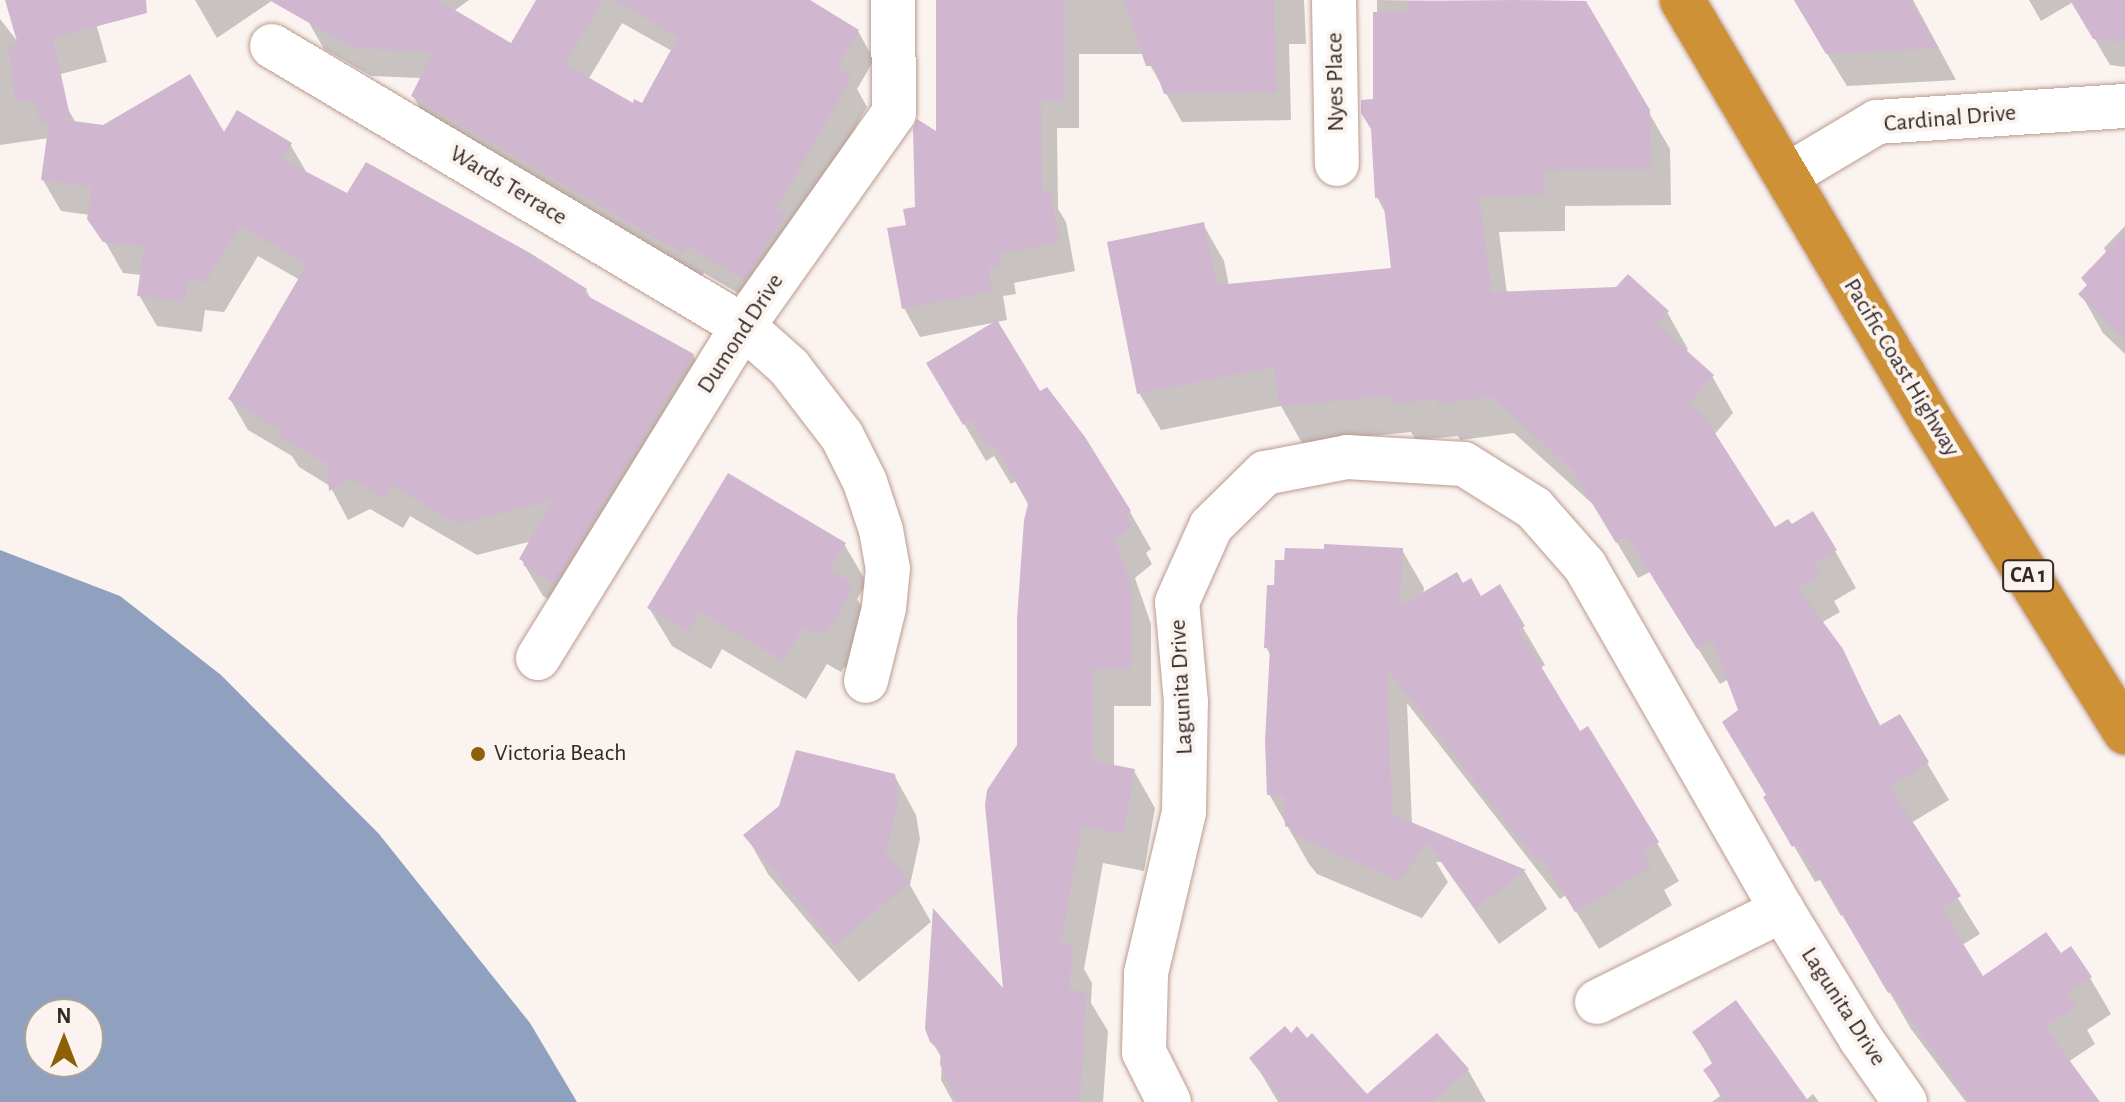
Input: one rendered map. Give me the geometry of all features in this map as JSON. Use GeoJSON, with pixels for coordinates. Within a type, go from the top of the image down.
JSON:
{"type":"FeatureCollection","features":[{"type":"Feature","properties":{"kind":"highway","name":"Pacific Coast Highway"},"geometry":{"type":"LineString","coordinates":[[1682,0],[1931,421],[2125,732]]}},
{"type":"Feature","properties":{"kind":"street","name":"Dumond Drive"},"geometry":{"type":"LineString","coordinates":[[538,658],[743,326],[894,113],[893,0]]}},
{"type":"Feature","properties":{"kind":"street","name":"Nyes Place"},"geometry":{"type":"LineString","coordinates":[[1334,0],[1337,164]]}},
{"type":"Feature","properties":{"kind":"street","name":"Wards Terrace"},"geometry":{"type":"LineString","coordinates":[[272,46],[743,326],[798,379],[842,436],[865,482],[881,530],[888,568],[884,608],[866,681]]}},
{"type":"Feature","properties":{"kind":"street","name":"Cardinal Drive"},"geometry":{"type":"LineString","coordinates":[[1788,175],[1877,122],[2125,106]]}},
{"type":"Feature","properties":{"kind":"street","name":"Lagunita Drive"},"geometry":{"type":"LineString","coordinates":[[1169,1102],[1144,1052],[1146,973],[1184,812],[1187,718],[1177,602],[1211,526],[1265,473],[1347,457],[1464,464],[1534,508],[1585,566],[1782,910],[1861,1039],[1905,1102]]}},
{"type":"Feature","properties":{"kind":"street"},"geometry":{"type":"LineString","coordinates":[[1597,1002],[1782,910]]}},
{"type":"Feature","properties":{"kind":"water"},"geometry":{"type":"Polygon","coordinates":[[[0,550],[120,596],[221,675],[379,834],[530,1023],[577,1102],[0,1102],[0,550]]]}},
{"type":"Feature","properties":{"kind":"building"},"geometry":{"type":"Polygon","coordinates":[[[5,0],[146,0],[147,13],[53,38],[70,116],[59,119],[103,125],[190,74],[224,132],[237,110],[292,143],[282,159],[347,193],[366,162],[530,253],[587,289],[584,294],[694,354],[554,584],[523,565],[525,562],[519,559],[553,500],[458,524],[392,486],[385,498],[351,479],[329,491],[327,464],[278,436],[282,431],[228,399],[307,264],[240,226],[206,282],[188,280],[185,301],[137,296],[144,247],[103,242],[87,219],[92,187],[41,180],[49,121],[41,123],[34,100],[16,103],[8,46],[18,45],[5,0]]]}},
{"type":"Feature","properties":{"kind":"building"},"geometry":{"type":"Polygon","coordinates":[[[269,0],[438,0],[511,43],[536,0],[603,0],[565,64],[633,103],[634,99],[642,103],[678,37],[614,0],[810,0],[859,30],[837,67],[852,77],[777,208],[786,213],[745,280],[687,246],[683,254],[411,96],[433,52],[353,48],[269,0]]]}},
{"type":"Feature","properties":{"kind":"building"},"geometry":{"type":"Polygon","coordinates":[[[936,0],[1064,0],[1064,100],[1041,100],[1042,193],[1050,192],[1060,242],[999,254],[1001,265],[988,268],[992,291],[902,309],[887,228],[906,225],[903,209],[915,207],[913,129],[917,119],[936,131],[936,0]]]}},
{"type":"Feature","properties":{"kind":"building"},"geometry":{"type":"Polygon","coordinates":[[[1123,0],[1274,0],[1276,92],[1164,94],[1154,66],[1146,66],[1123,0]]]}},
{"type":"Feature","properties":{"kind":"building"},"geometry":{"type":"Polygon","coordinates":[[[1794,0],[1910,0],[1939,48],[1826,54],[1794,0]]]}},
{"type":"Feature","properties":{"kind":"building"},"geometry":{"type":"Polygon","coordinates":[[[2070,0],[2125,0],[2125,42],[2093,39],[2070,0]]]}},
{"type":"Feature","properties":{"kind":"building"},"geometry":{"type":"Polygon","coordinates":[[[1408,1],[1586,1],[1650,110],[1651,169],[1545,170],[1545,195],[1479,196],[1492,292],[1616,287],[1628,274],[1669,311],[1657,324],[1714,375],[1688,405],[1704,416],[1775,527],[1788,519],[1792,524],[1813,511],[1837,550],[1815,564],[1821,574],[1798,588],[1843,649],[1879,726],[1900,714],[1929,762],[1890,787],[1961,896],[1941,908],[1983,976],[2046,932],[2061,953],[2071,946],[2092,977],[2067,993],[2076,1006],[2045,1027],[2100,1102],[1969,1102],[1891,992],[1888,993],[1821,879],[1797,844],[1792,847],[1763,797],[1766,795],[1722,722],[1738,710],[1712,640],[1697,649],[1627,536],[1616,543],[1572,470],[1492,397],[1437,404],[1437,399],[1393,404],[1392,396],[1279,406],[1274,367],[1137,394],[1107,242],[1204,222],[1217,285],[1391,268],[1383,198],[1375,198],[1371,129],[1361,113],[1361,100],[1373,99],[1373,12],[1408,12],[1408,1]]]}},
{"type":"Feature","properties":{"kind":"building"},"geometry":{"type":"Polygon","coordinates":[[[2125,232],[2125,340],[2078,294],[2087,285],[2081,278],[2125,232]]]}},
{"type":"Feature","properties":{"kind":"building"},"geometry":{"type":"Polygon","coordinates":[[[997,320],[1040,391],[1047,387],[1085,437],[1131,511],[1125,516],[1132,525],[1115,540],[1131,584],[1131,669],[1093,669],[1093,761],[1135,769],[1123,834],[1082,826],[1061,943],[1072,944],[1070,990],[1087,992],[1080,1102],[956,1102],[940,1064],[941,1052],[930,1042],[925,1029],[933,908],[1003,988],[985,805],[987,790],[1017,745],[1017,618],[1024,520],[1028,504],[994,444],[988,448],[971,420],[963,425],[926,363],[997,320]]]}},
{"type":"Feature","properties":{"kind":"building"},"geometry":{"type":"Polygon","coordinates":[[[728,473],[846,543],[829,570],[849,581],[847,585],[853,589],[827,633],[822,629],[818,635],[804,626],[783,661],[700,612],[688,632],[647,608],[728,473]]]}},
{"type":"Feature","properties":{"kind":"building"},"geometry":{"type":"Polygon","coordinates":[[[1324,544],[1403,548],[1400,606],[1457,572],[1463,583],[1471,578],[1481,596],[1500,584],[1525,626],[1519,630],[1580,731],[1588,726],[1659,842],[1643,852],[1652,866],[1575,912],[1542,858],[1537,862],[1387,669],[1392,814],[1526,870],[1476,908],[1428,843],[1399,881],[1293,835],[1292,828],[1285,826],[1284,796],[1267,795],[1265,741],[1270,648],[1264,648],[1267,585],[1274,585],[1275,560],[1284,560],[1285,548],[1324,549],[1324,544]]]}},
{"type":"Feature","properties":{"kind":"building"},"geometry":{"type":"Polygon","coordinates":[[[796,750],[895,774],[899,799],[886,854],[910,882],[835,945],[743,835],[779,806],[796,750]]]}},
{"type":"Feature","properties":{"kind":"building"},"geometry":{"type":"Polygon","coordinates":[[[1736,1000],[1809,1102],[1726,1102],[1703,1070],[1714,1062],[1692,1032],[1736,1000]]]}},
{"type":"Feature","properties":{"kind":"building"},"geometry":{"type":"Polygon","coordinates":[[[1285,1026],[1291,1033],[1297,1026],[1307,1038],[1312,1033],[1367,1094],[1437,1033],[1469,1069],[1432,1102],[1284,1102],[1249,1058],[1285,1026]]]}},
{"type":"Feature","properties":{"kind":"place","name":"Victoria Beach"},"geometry":{"type":"Point","coordinates":[478,754]}}]}
